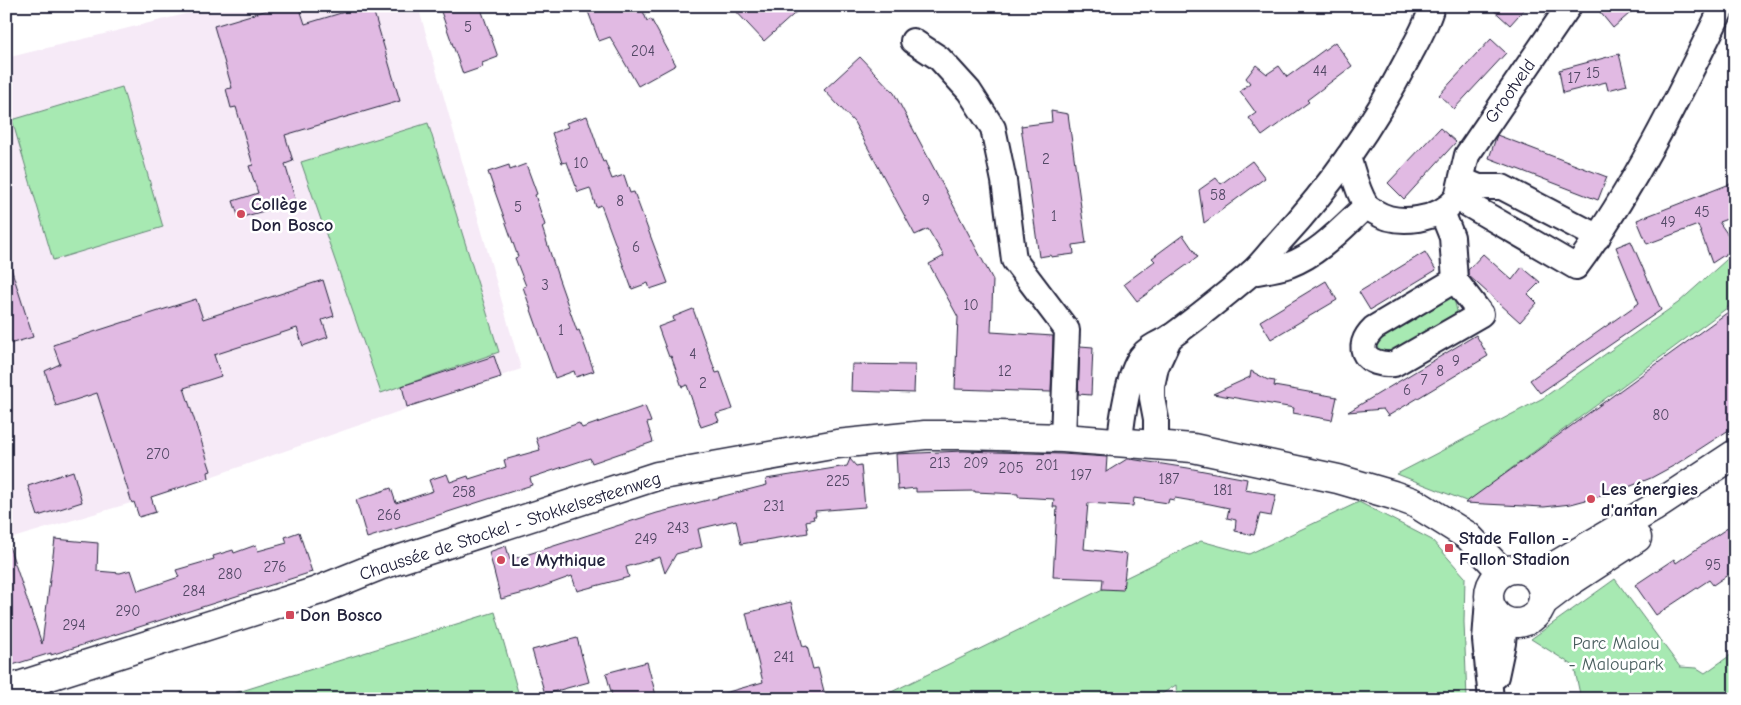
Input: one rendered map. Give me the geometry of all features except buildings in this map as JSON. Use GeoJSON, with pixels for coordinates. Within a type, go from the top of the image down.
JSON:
{"type":"FeatureCollection","features":[{"type":"Feature","properties":{"kind":"street","name":"Grootveld"},"geometry":{"type":"LineString","coordinates":[[1454,197],[1467,155],[1472,146],[1569,6]]}},
{"type":"Feature","properties":{"kind":"street"},"geometry":{"type":"LineString","coordinates":[[1454,197],[1576,267],[1598,237],[1671,113],[1724,6]]}},
{"type":"Feature","properties":{"kind":"street"},"geometry":{"type":"LineString","coordinates":[[1120,441],[1132,374],[1145,352],[1170,337],[1251,273],[1303,216],[1348,157],[1385,100],[1433,11]]}},
{"type":"Feature","properties":{"kind":"street"},"geometry":{"type":"LineString","coordinates":[[913,40],[939,58],[969,92],[993,128],[1004,181],[1014,260],[1067,330],[1063,438]]}},
{"type":"Feature","properties":{"kind":"street"},"geometry":{"type":"LineString","coordinates":[[1348,157],[1366,206],[1385,217],[1407,220],[1479,187],[1502,188],[1598,237]]}},
{"type":"Feature","properties":{"kind":"street"},"geometry":{"type":"LineString","coordinates":[[1454,197],[1452,237],[1454,280],[1481,314],[1394,364],[1383,365],[1370,360],[1364,354],[1363,345],[1368,334],[1374,328],[1454,280]]}},
{"type":"Feature","properties":{"kind":"street"},"geometry":{"type":"LineString","coordinates":[[1251,273],[1275,269],[1300,260],[1312,253],[1366,206]]}},
{"type":"Feature","properties":{"kind":"street"},"geometry":{"type":"LineString","coordinates":[[1156,444],[1156,419],[1152,386],[1156,367],[1170,337]]}},
{"type":"Feature","properties":{"kind":"street","name":"Chaussée de Stockel - Stokkelsesteenweg"},"geometry":{"type":"LineString","coordinates":[[6,690],[317,591],[379,566],[657,476],[799,450],[925,435],[963,434],[1156,444],[1193,448],[1338,479],[1394,494],[1415,503],[1468,536],[1507,570],[1521,569],[1530,572],[1540,590]]}},
{"type":"Feature","properties":{"kind":"street"},"geometry":{"type":"LineString","coordinates":[[1488,599],[1491,608],[1505,622],[1517,624],[1529,621],[1538,613],[1540,590],[1556,565],[1654,508],[1735,454]]}},
{"type":"Feature","properties":{"kind":"street"},"geometry":{"type":"LineString","coordinates":[[1540,590],[1568,583],[1735,473]]}},
{"type":"Feature","properties":{"kind":"street"},"geometry":{"type":"LineString","coordinates":[[1492,697],[1485,640],[1489,590],[1493,581],[1507,570]]}},
{"type":"Feature","properties":{"kind":"street"},"geometry":{"type":"LineString","coordinates":[[1492,697],[1503,643],[1505,622]]}},
{"type":"Feature","properties":{"kind":"shaded area","name":"Collège Don Bosco"},"geometry":{"type":"Polygon","coordinates":[[[218,6],[418,6],[521,369],[161,494],[6,540],[6,58],[218,6]]]}},
{"type":"Feature","properties":{"kind":"green space"},"geometry":{"type":"Polygon","coordinates":[[[122,87],[163,227],[53,260],[12,120],[122,87]]]}},
{"type":"Feature","properties":{"kind":"green space"},"geometry":{"type":"Polygon","coordinates":[[[428,123],[499,352],[381,393],[301,162],[428,123]]]}},
{"type":"Feature","properties":{"kind":"green space"},"geometry":{"type":"Polygon","coordinates":[[[1735,252],[1735,302],[1504,474],[1471,503],[1397,474],[1543,398],[1678,303],[1735,252]]]}},
{"type":"Feature","properties":{"kind":"green space"},"geometry":{"type":"Polygon","coordinates":[[[1451,294],[1458,315],[1383,360],[1371,343],[1451,294]]]}},
{"type":"Feature","properties":{"kind":"green space"},"geometry":{"type":"Polygon","coordinates":[[[1359,502],[1432,540],[1465,577],[1464,622],[1467,699],[1177,699],[1176,685],[1154,699],[877,699],[1201,541],[1249,554],[1359,502]]]}},
{"type":"Feature","properties":{"kind":"green space","name":"Parc Malou - Maloupark"},"geometry":{"type":"Polygon","coordinates":[[[1615,579],[1680,667],[1697,668],[1705,673],[1735,652],[1735,699],[1581,699],[1574,666],[1531,639],[1615,579]]]}},
{"type":"Feature","properties":{"kind":"green space"},"geometry":{"type":"Polygon","coordinates":[[[495,612],[520,699],[216,699],[495,612]]]}},
{"type":"Feature","properties":{"kind":"place","name":"Collège Don Bosco"},"geometry":{"type":"Point","coordinates":[241,214]}},
{"type":"Feature","properties":{"kind":"place","name":"Les énergies d'antan"},"geometry":{"type":"Point","coordinates":[1591,499]}},
{"type":"Feature","properties":{"kind":"place","name":"Stade Fallon - Fallon Stadion"},"geometry":{"type":"Point","coordinates":[1449,548]}},
{"type":"Feature","properties":{"kind":"place","name":"Le Mythique"},"geometry":{"type":"Point","coordinates":[501,560]}},
{"type":"Feature","properties":{"kind":"place","name":"Don Bosco"},"geometry":{"type":"Point","coordinates":[290,615]}}]}
